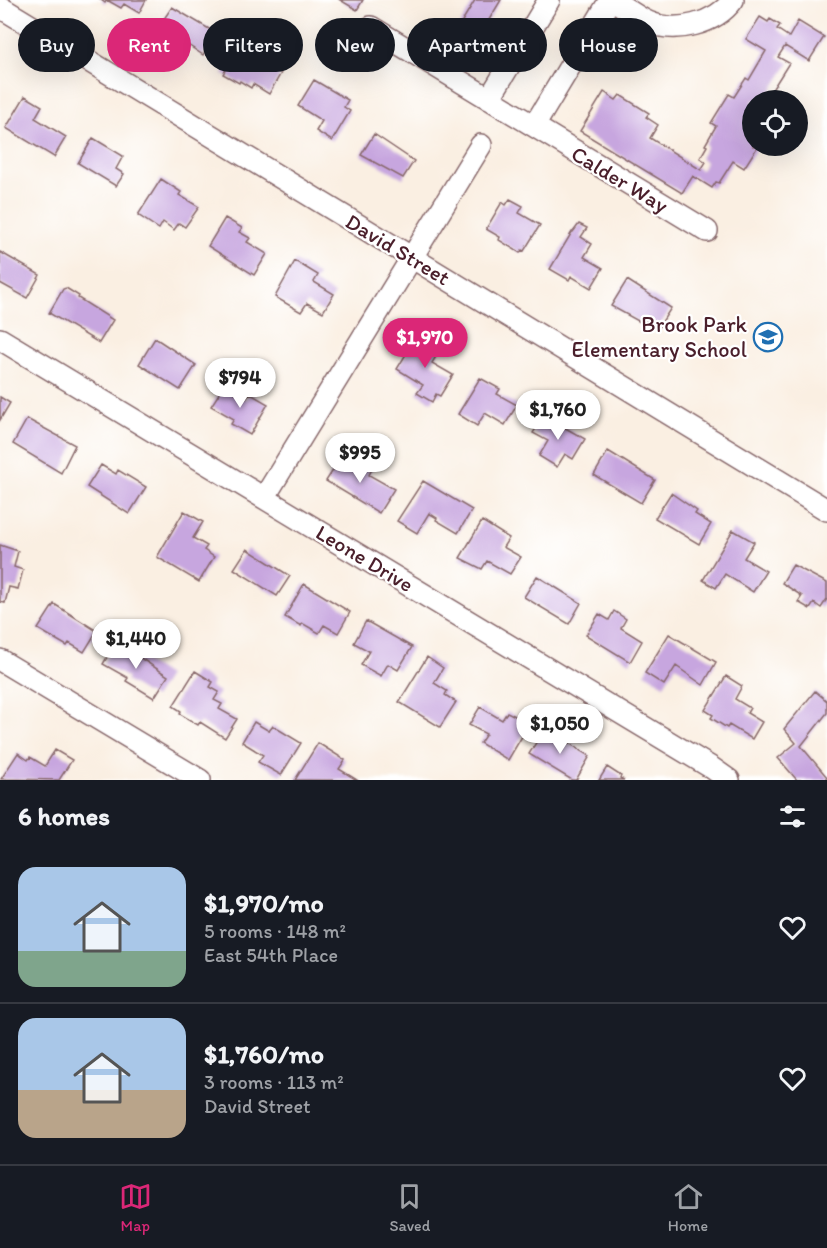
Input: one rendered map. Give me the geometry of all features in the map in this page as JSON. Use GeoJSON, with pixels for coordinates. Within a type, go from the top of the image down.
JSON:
{"type":"FeatureCollection","features":[{"type":"Feature","properties":{"kind":"street"},"geometry":{"type":"LineString","coordinates":[[489,99],[549,0]]}},
{"type":"Feature","properties":{"kind":"street"},"geometry":{"type":"LineString","coordinates":[[534,126],[611,0],[648,22],[657,25],[682,26],[715,16],[733,0]]}},
{"type":"Feature","properties":{"kind":"street","name":"David Street"},"geometry":{"type":"LineString","coordinates":[[0,7],[827,510]]}},
{"type":"Feature","properties":{"kind":"street","name":"Calder Way"},"geometry":{"type":"LineString","coordinates":[[395,42],[706,231]]}},
{"type":"Feature","properties":{"kind":"street"},"geometry":{"type":"LineString","coordinates":[[264,498],[481,145]]}},
{"type":"Feature","properties":{"kind":"street","name":"Leone Drive"},"geometry":{"type":"LineString","coordinates":[[0,339],[729,780]]}},
{"type":"Feature","properties":{"kind":"street"},"geometry":{"type":"LineString","coordinates":[[0,660],[200,780]]}},
{"type":"Feature","properties":{"kind":"building"},"geometry":{"type":"Polygon","coordinates":[[[107,0],[146,0],[139,13],[124,4],[121,8],[107,0]]]}},
{"type":"Feature","properties":{"kind":"building"},"geometry":{"type":"Polygon","coordinates":[[[340,0],[363,0],[357,10],[340,0]]]}},
{"type":"Feature","properties":{"kind":"building"},"geometry":{"type":"Polygon","coordinates":[[[475,0],[501,0],[490,18],[464,18],[475,0]]]}},
{"type":"Feature","properties":{"kind":"building"},"geometry":{"type":"Polygon","coordinates":[[[172,7],[191,18],[165,18],[172,7]]]}},
{"type":"Feature","properties":{"kind":"building"},"geometry":{"type":"Polygon","coordinates":[[[760,17],[768,22],[770,19],[780,25],[777,29],[789,37],[798,21],[824,37],[809,61],[785,46],[778,57],[789,63],[772,90],[742,90],[742,156],[752,156],[744,168],[733,161],[719,183],[716,182],[712,188],[693,176],[682,193],[580,131],[604,92],[616,100],[620,95],[649,113],[646,117],[658,125],[650,138],[701,170],[706,162],[700,158],[716,126],[711,123],[729,94],[734,97],[746,78],[749,80],[766,51],[746,39],[760,17]]]}},
{"type":"Feature","properties":{"kind":"building"},"geometry":{"type":"Polygon","coordinates":[[[191,18],[203,25],[203,55],[191,47],[191,18]]]}},
{"type":"Feature","properties":{"kind":"building"},"geometry":{"type":"Polygon","coordinates":[[[224,72],[281,73],[269,94],[253,84],[251,88],[223,74],[224,72]]]}},
{"type":"Feature","properties":{"kind":"building"},"geometry":{"type":"Polygon","coordinates":[[[314,80],[348,100],[344,107],[350,111],[332,141],[316,131],[322,121],[298,106],[314,80]]]}},
{"type":"Feature","properties":{"kind":"building"},"geometry":{"type":"Polygon","coordinates":[[[25,96],[42,106],[35,118],[66,137],[54,157],[6,128],[25,96]]]}},
{"type":"Feature","properties":{"kind":"building"},"geometry":{"type":"Polygon","coordinates":[[[374,134],[414,161],[403,178],[361,155],[374,134]]]}},
{"type":"Feature","properties":{"kind":"building"},"geometry":{"type":"Polygon","coordinates":[[[93,138],[123,156],[116,169],[124,174],[116,186],[78,163],[93,138]]]}},
{"type":"Feature","properties":{"kind":"building"},"geometry":{"type":"Polygon","coordinates":[[[161,179],[181,192],[179,195],[199,207],[185,227],[179,223],[174,230],[163,222],[159,229],[138,215],[161,179]]]}},
{"type":"Feature","properties":{"kind":"building"},"geometry":{"type":"Polygon","coordinates":[[[510,199],[523,206],[519,213],[540,225],[524,251],[520,253],[486,229],[502,202],[506,205],[510,199]]]}},
{"type":"Feature","properties":{"kind":"building"},"geometry":{"type":"Polygon","coordinates":[[[225,218],[242,228],[239,232],[250,238],[247,242],[267,254],[254,275],[208,246],[225,218]]]}},
{"type":"Feature","properties":{"kind":"building"},"geometry":{"type":"Polygon","coordinates":[[[579,224],[587,228],[581,237],[592,244],[584,257],[603,268],[591,288],[571,276],[569,280],[550,269],[579,224]]]}},
{"type":"Feature","properties":{"kind":"building"},"geometry":{"type":"Polygon","coordinates":[[[0,252],[40,275],[27,298],[0,283],[0,252]]]}},
{"type":"Feature","properties":{"kind":"building"},"geometry":{"type":"Polygon","coordinates":[[[295,261],[318,275],[314,282],[334,294],[323,312],[307,303],[301,312],[275,297],[295,261]]]}},
{"type":"Feature","properties":{"kind":"building"},"geometry":{"type":"Polygon","coordinates":[[[627,280],[671,308],[658,328],[642,318],[640,322],[611,306],[627,280]]]}},
{"type":"Feature","properties":{"kind":"building"},"geometry":{"type":"Polygon","coordinates":[[[66,288],[113,320],[99,343],[49,313],[63,289],[66,288]]]}},
{"type":"Feature","properties":{"kind":"building"},"geometry":{"type":"Polygon","coordinates":[[[417,336],[440,350],[432,363],[453,375],[440,396],[436,394],[432,402],[417,393],[423,385],[397,369],[417,336]]]}},
{"type":"Feature","properties":{"kind":"building"},"geometry":{"type":"Polygon","coordinates":[[[155,338],[196,365],[180,390],[139,364],[155,338]]]}},
{"type":"Feature","properties":{"kind":"building"},"geometry":{"type":"Polygon","coordinates":[[[480,378],[500,389],[497,394],[517,405],[505,425],[485,413],[477,426],[458,414],[480,378]]]}},
{"type":"Feature","properties":{"kind":"building"},"geometry":{"type":"Polygon","coordinates":[[[224,386],[246,399],[249,393],[268,404],[250,435],[231,424],[234,419],[211,406],[224,386]]]}},
{"type":"Feature","properties":{"kind":"building"},"geometry":{"type":"Polygon","coordinates":[[[0,397],[10,403],[0,420],[0,397]]]}},
{"type":"Feature","properties":{"kind":"building"},"geometry":{"type":"Polygon","coordinates":[[[544,416],[585,439],[573,459],[565,454],[557,467],[539,456],[548,441],[533,433],[544,416]]]}},
{"type":"Feature","properties":{"kind":"building"},"geometry":{"type":"Polygon","coordinates":[[[27,419],[75,445],[61,473],[13,444],[27,419]]]}},
{"type":"Feature","properties":{"kind":"building"},"geometry":{"type":"Polygon","coordinates":[[[608,451],[655,480],[641,503],[594,475],[608,451]]]}},
{"type":"Feature","properties":{"kind":"building"},"geometry":{"type":"Polygon","coordinates":[[[341,458],[356,467],[361,460],[373,467],[369,475],[394,489],[379,513],[326,481],[341,458]]]}},
{"type":"Feature","properties":{"kind":"building"},"geometry":{"type":"Polygon","coordinates":[[[101,465],[116,474],[118,470],[146,487],[129,514],[87,487],[101,465]]]}},
{"type":"Feature","properties":{"kind":"building"},"geometry":{"type":"Polygon","coordinates":[[[423,481],[472,510],[458,533],[429,513],[417,533],[397,521],[423,481]]]}},
{"type":"Feature","properties":{"kind":"building"},"geometry":{"type":"Polygon","coordinates":[[[671,493],[697,511],[695,514],[711,524],[699,544],[655,518],[671,493]]]}},
{"type":"Feature","properties":{"kind":"building"},"geometry":{"type":"Polygon","coordinates":[[[184,511],[203,522],[193,538],[207,546],[204,550],[214,557],[199,582],[157,557],[184,511]]]}},
{"type":"Feature","properties":{"kind":"building"},"geometry":{"type":"Polygon","coordinates":[[[482,521],[509,538],[503,547],[521,557],[510,574],[487,561],[482,569],[460,558],[482,521]]]}},
{"type":"Feature","properties":{"kind":"building"},"geometry":{"type":"Polygon","coordinates":[[[733,530],[754,542],[744,558],[766,571],[753,592],[725,574],[716,588],[703,580],[733,530]]]}},
{"type":"Feature","properties":{"kind":"building"},"geometry":{"type":"Polygon","coordinates":[[[0,545],[18,551],[14,567],[23,570],[18,589],[9,587],[5,603],[0,602],[0,545]]]}},
{"type":"Feature","properties":{"kind":"building"},"geometry":{"type":"Polygon","coordinates":[[[247,549],[290,576],[277,596],[234,569],[247,549]]]}},
{"type":"Feature","properties":{"kind":"building"},"geometry":{"type":"Polygon","coordinates":[[[793,565],[827,583],[827,599],[821,608],[814,603],[810,609],[798,602],[802,596],[782,583],[793,565]]]}},
{"type":"Feature","properties":{"kind":"building"},"geometry":{"type":"Polygon","coordinates":[[[537,576],[581,603],[569,624],[524,597],[537,576]]]}},
{"type":"Feature","properties":{"kind":"building"},"geometry":{"type":"Polygon","coordinates":[[[304,584],[350,612],[338,633],[324,625],[319,633],[302,623],[301,626],[285,617],[304,584]]]}},
{"type":"Feature","properties":{"kind":"building"},"geometry":{"type":"Polygon","coordinates":[[[54,604],[97,631],[84,652],[69,643],[67,646],[38,629],[54,604]]]}},
{"type":"Feature","properties":{"kind":"building"},"geometry":{"type":"Polygon","coordinates":[[[614,611],[626,619],[621,628],[642,641],[630,662],[586,635],[599,614],[609,620],[614,611]]]}},
{"type":"Feature","properties":{"kind":"building"},"geometry":{"type":"Polygon","coordinates":[[[366,621],[412,647],[398,670],[388,664],[381,676],[361,665],[369,651],[354,643],[366,621]]]}},
{"type":"Feature","properties":{"kind":"building"},"geometry":{"type":"Polygon","coordinates":[[[669,634],[716,662],[703,685],[676,666],[664,685],[645,673],[669,634]]]}},
{"type":"Feature","properties":{"kind":"building"},"geometry":{"type":"Polygon","coordinates":[[[116,642],[168,676],[154,698],[126,681],[128,678],[103,664],[116,642]]]}},
{"type":"Feature","properties":{"kind":"building"},"geometry":{"type":"Polygon","coordinates":[[[427,657],[443,668],[434,683],[447,691],[445,695],[456,702],[440,727],[399,702],[427,657]]]}},
{"type":"Feature","properties":{"kind":"building"},"geometry":{"type":"Polygon","coordinates":[[[195,671],[213,682],[210,687],[219,692],[214,700],[222,704],[219,709],[237,719],[225,738],[200,722],[198,725],[180,714],[181,711],[173,706],[195,671]]]}},
{"type":"Feature","properties":{"kind":"building"},"geometry":{"type":"Polygon","coordinates":[[[726,676],[742,686],[735,699],[750,708],[747,713],[762,722],[752,739],[729,725],[727,728],[711,718],[713,715],[705,710],[726,676]]]}},
{"type":"Feature","properties":{"kind":"building"},"geometry":{"type":"Polygon","coordinates":[[[815,691],[827,701],[827,713],[801,746],[827,777],[827,780],[797,780],[778,758],[796,743],[784,729],[815,691]]]}},
{"type":"Feature","properties":{"kind":"building"},"geometry":{"type":"Polygon","coordinates":[[[480,707],[502,720],[507,712],[530,723],[508,760],[480,743],[486,734],[469,725],[480,707]]]}},
{"type":"Feature","properties":{"kind":"building"},"geometry":{"type":"Polygon","coordinates":[[[254,722],[269,731],[273,726],[301,743],[281,775],[258,762],[263,755],[242,742],[254,722]]]}},
{"type":"Feature","properties":{"kind":"building"},"geometry":{"type":"Polygon","coordinates":[[[545,728],[590,756],[576,780],[572,780],[529,754],[545,728]]]}},
{"type":"Feature","properties":{"kind":"building"},"geometry":{"type":"Polygon","coordinates":[[[318,743],[345,760],[339,769],[357,780],[295,780],[318,743]]]}},
{"type":"Feature","properties":{"kind":"building"},"geometry":{"type":"Polygon","coordinates":[[[55,750],[72,760],[59,780],[1,779],[18,753],[28,760],[30,757],[45,766],[55,750]]]}},
{"type":"Feature","properties":{"kind":"building"},"geometry":{"type":"Polygon","coordinates":[[[607,767],[621,776],[620,778],[624,780],[599,780],[607,767]]]}},
{"type":"Feature","properties":{"kind":"place","name":"Brook Park Elementary School"},"geometry":{"type":"Point","coordinates":[768,337]}}]}
